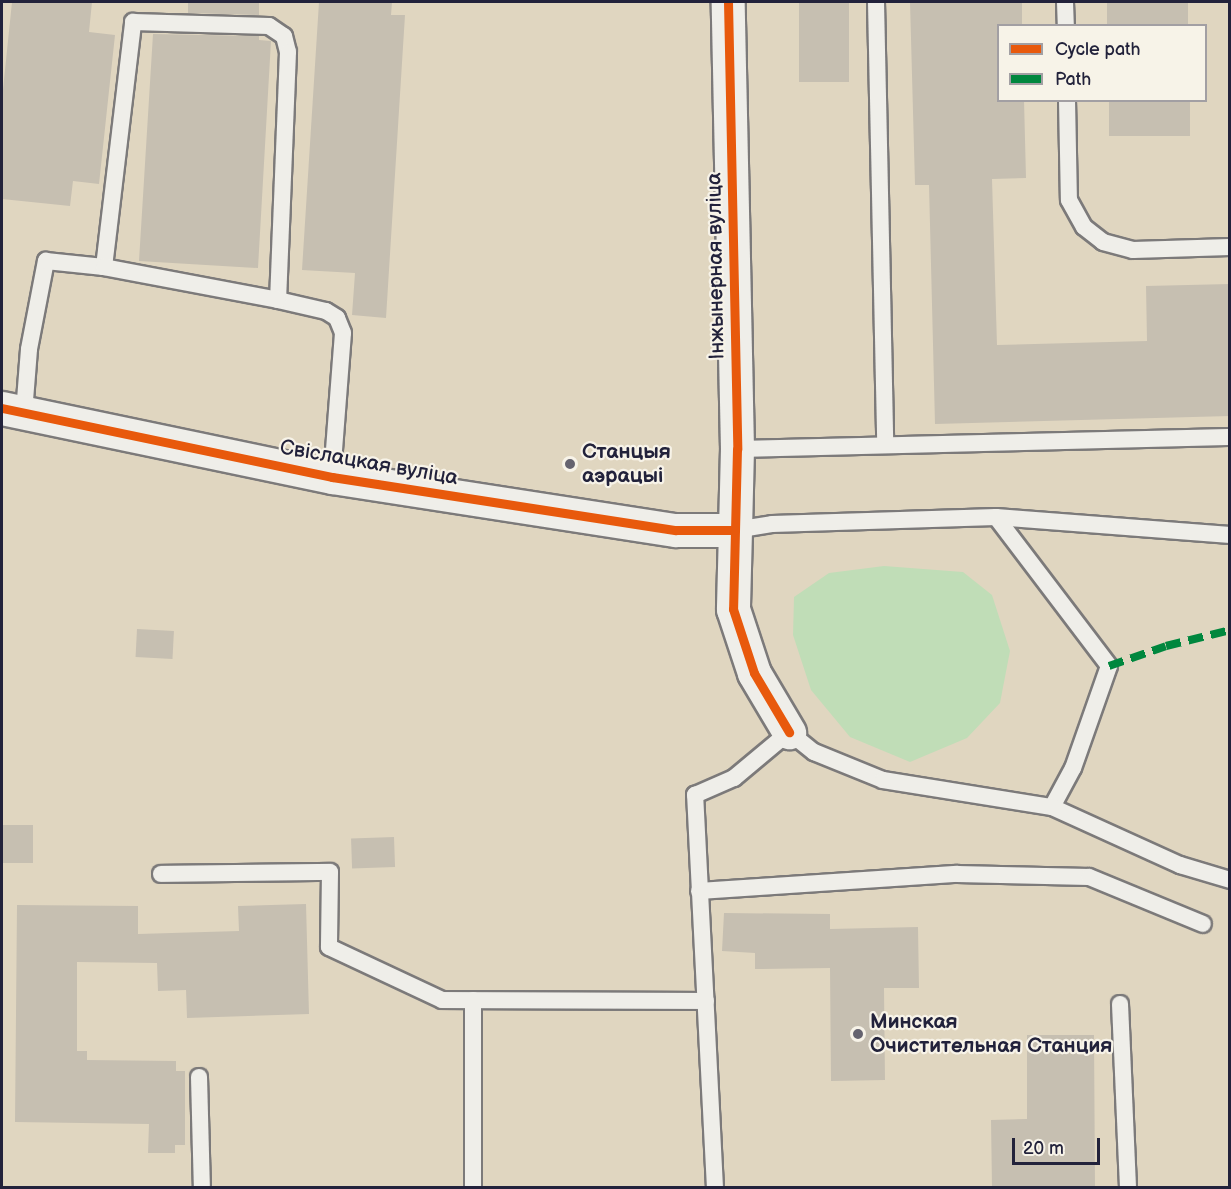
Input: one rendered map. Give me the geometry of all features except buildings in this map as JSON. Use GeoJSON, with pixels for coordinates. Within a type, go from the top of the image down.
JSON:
{"type":"FeatureCollection","features":[{"type":"Feature","properties":{"kind":"street","name":"Інжынерная вуліца"},"geometry":{"type":"LineString","coordinates":[[728,2],[737,449],[733,609],[754,673],[789,732]]}},
{"type":"Feature","properties":{"kind":"street","name":"Свіслацкая вуліца"},"geometry":{"type":"LineString","coordinates":[[13,411],[332,477],[676,530],[735,530]]}},
{"type":"Feature","properties":{"kind":"lane"},"geometry":{"type":"LineString","coordinates":[[876,2],[885,444]]}},
{"type":"Feature","properties":{"kind":"lane"},"geometry":{"type":"LineString","coordinates":[[1065,2],[1066,24]]}},
{"type":"Feature","properties":{"kind":"lane"},"geometry":{"type":"LineString","coordinates":[[104,267],[133,22],[269,26],[284,36],[288,52],[278,300]]}},
{"type":"Feature","properties":{"kind":"lane"},"geometry":{"type":"LineString","coordinates":[[1067,102],[1069,200],[1084,227],[1103,242],[1133,250],[1230,247]]}},
{"type":"Feature","properties":{"kind":"lane"},"geometry":{"type":"LineString","coordinates":[[13,411],[30,349],[46,261],[104,267],[278,300],[326,311],[337,318],[343,333],[332,477]]}},
{"type":"Feature","properties":{"kind":"lane"},"geometry":{"type":"LineString","coordinates":[[737,449],[1230,437]]}},
{"type":"Feature","properties":{"kind":"lane"},"geometry":{"type":"LineString","coordinates":[[996,517],[1109,666],[1073,768],[1052,807]]}},
{"type":"Feature","properties":{"kind":"lane"},"geometry":{"type":"LineString","coordinates":[[735,530],[772,524],[996,517],[1230,535]]}},
{"type":"Feature","properties":{"kind":"lane"},"geometry":{"type":"LineString","coordinates":[[716,1188],[695,795],[734,778],[789,732],[814,752],[883,780],[1052,807],[1180,865],[1230,880]]}},
{"type":"Feature","properties":{"kind":"lane"},"geometry":{"type":"LineString","coordinates":[[161,874],[330,872],[329,947],[442,1000],[706,1002]]}},
{"type":"Feature","properties":{"kind":"lane"},"geometry":{"type":"LineString","coordinates":[[699,891],[957,874],[1089,877],[1203,924]]}},
{"type":"Feature","properties":{"kind":"lane"},"geometry":{"type":"LineString","coordinates":[[473,1000],[473,1188]]}},
{"type":"Feature","properties":{"kind":"lane"},"geometry":{"type":"LineString","coordinates":[[1120,1004],[1128,1188]]}},
{"type":"Feature","properties":{"kind":"lane"},"geometry":{"type":"LineString","coordinates":[[200,1077],[202,1188]]}},
{"type":"Feature","properties":{"kind":"shaded area"},"geometry":{"type":"Polygon","coordinates":[[[2,2],[1229,2],[1229,1187],[2,1188],[2,2]]]}},
{"type":"Feature","properties":{"kind":"green space"},"geometry":{"type":"Polygon","coordinates":[[[884,566],[963,572],[992,595],[1010,651],[1000,703],[967,738],[910,762],[850,737],[811,690],[793,635],[794,597],[829,573],[884,566]]]}},
{"type":"Feature","properties":{"kind":"marked path"},"geometry":{"type":"LineString","coordinates":[[1109,666],[1166,646],[1230,630]]}},
{"type":"Feature","properties":{"kind":"cycle path"},"geometry":{"type":"LineString","coordinates":[[728,2],[737,449],[733,609],[754,673],[789,732]]}},
{"type":"Feature","properties":{"kind":"cycle path"},"geometry":{"type":"LineString","coordinates":[[2,408],[332,477],[676,530],[735,530]]}},
{"type":"Feature","properties":{"kind":"place","name":"Станцыя аэрацыі"},"geometry":{"type":"Point","coordinates":[570,464]}},
{"type":"Feature","properties":{"kind":"place","name":"Минская Очистительная Станция"},"geometry":{"type":"Point","coordinates":[858,1034]}}]}
